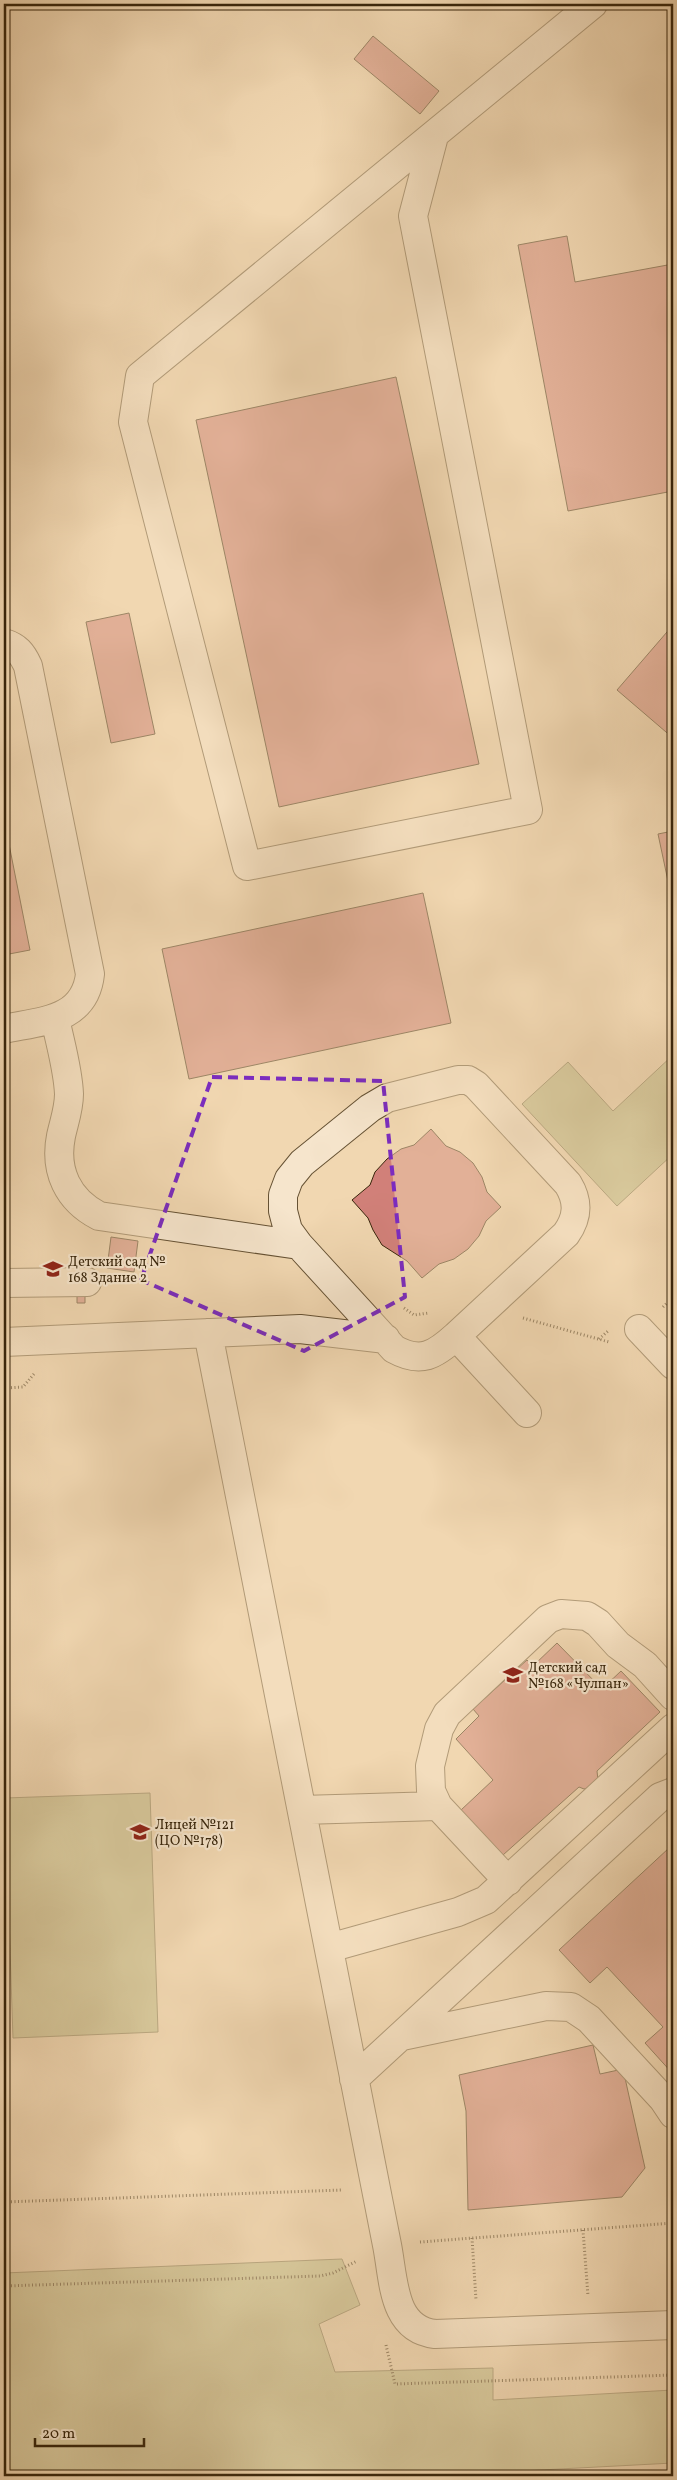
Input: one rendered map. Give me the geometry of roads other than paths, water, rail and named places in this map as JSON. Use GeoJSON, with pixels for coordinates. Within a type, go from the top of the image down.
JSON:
{"type":"FeatureCollection","features":[{"type":"Feature","properties":{"kind":"lane"},"geometry":{"type":"LineString","coordinates":[[434,136],[413,216],[528,810],[247,866],[133,422],[140,376],[594,4]]}},
{"type":"Feature","properties":{"kind":"lane"},"geometry":{"type":"LineString","coordinates":[[4,643],[16,647],[23,655],[28,666],[90,974],[89,987],[84,998],[74,1009],[55,1018],[4,1029]]}},
{"type":"Feature","properties":{"kind":"lane"},"geometry":{"type":"LineString","coordinates":[[55,1018],[69,1091],[68,1111],[60,1146],[61,1166],[64,1184],[77,1202],[99,1216],[299,1245]]}},
{"type":"Feature","properties":{"kind":"lane"},"geometry":{"type":"LineString","coordinates":[[458,1080],[468,1080],[476,1085],[568,1184],[574,1194],[576,1204],[574,1223],[566,1234],[441,1350],[430,1356],[418,1357],[404,1354],[394,1349],[299,1245],[288,1230],[283,1203],[289,1179],[302,1163],[378,1102],[398,1094],[458,1080]]}},
{"type":"Feature","properties":{"kind":"lane"},"geometry":{"type":"LineString","coordinates":[[4,1283],[87,1282]]}},
{"type":"Feature","properties":{"kind":"lane"},"geometry":{"type":"LineString","coordinates":[[4,1342],[314,1329],[386,1339]]}},
{"type":"Feature","properties":{"kind":"lane"},"geometry":{"type":"LineString","coordinates":[[639,1329],[673,1365]]}},
{"type":"Feature","properties":{"kind":"lane"},"geometry":{"type":"LineString","coordinates":[[208,1333],[399,2304],[408,2323],[424,2332],[479,2332],[673,2325]]}},
{"type":"Feature","properties":{"kind":"lane"},"geometry":{"type":"LineString","coordinates":[[456,1336],[527,1413]]}},
{"type":"Feature","properties":{"kind":"lane"},"geometry":{"type":"LineString","coordinates":[[508,1881],[438,1806],[431,1791],[430,1766],[440,1729],[447,1714],[548,1619],[561,1614],[586,1616],[598,1624],[618,1645],[645,1665],[673,1696]]}},
{"type":"Feature","properties":{"kind":"lane"},"geometry":{"type":"LineString","coordinates":[[329,1948],[468,1908],[486,1900],[673,1728]]}},
{"type":"Feature","properties":{"kind":"lane"},"geometry":{"type":"LineString","coordinates":[[354,2079],[660,1797],[673,1792]]}},
{"type":"Feature","properties":{"kind":"lane"},"geometry":{"type":"LineString","coordinates":[[302,1810],[438,1806]]}},
{"type":"Feature","properties":{"kind":"lane"},"geometry":{"type":"LineString","coordinates":[[401,2036],[546,2006],[570,2007],[589,2019],[663,2099],[673,2114]]}},
{"type":"Feature","properties":{"kind":"place","name":"Детский сад № 168 Здание 2"},"geometry":{"type":"Point","coordinates":[53,1269]}},
{"type":"Feature","properties":{"kind":"place","name":"Детский сад №168 «Чулпан»"},"geometry":{"type":"Point","coordinates":[513,1675]}},
{"type":"Feature","properties":{"kind":"place","name":"Лицей №121 (ЦО №178)"},"geometry":{"type":"Point","coordinates":[140,1832]}}]}
